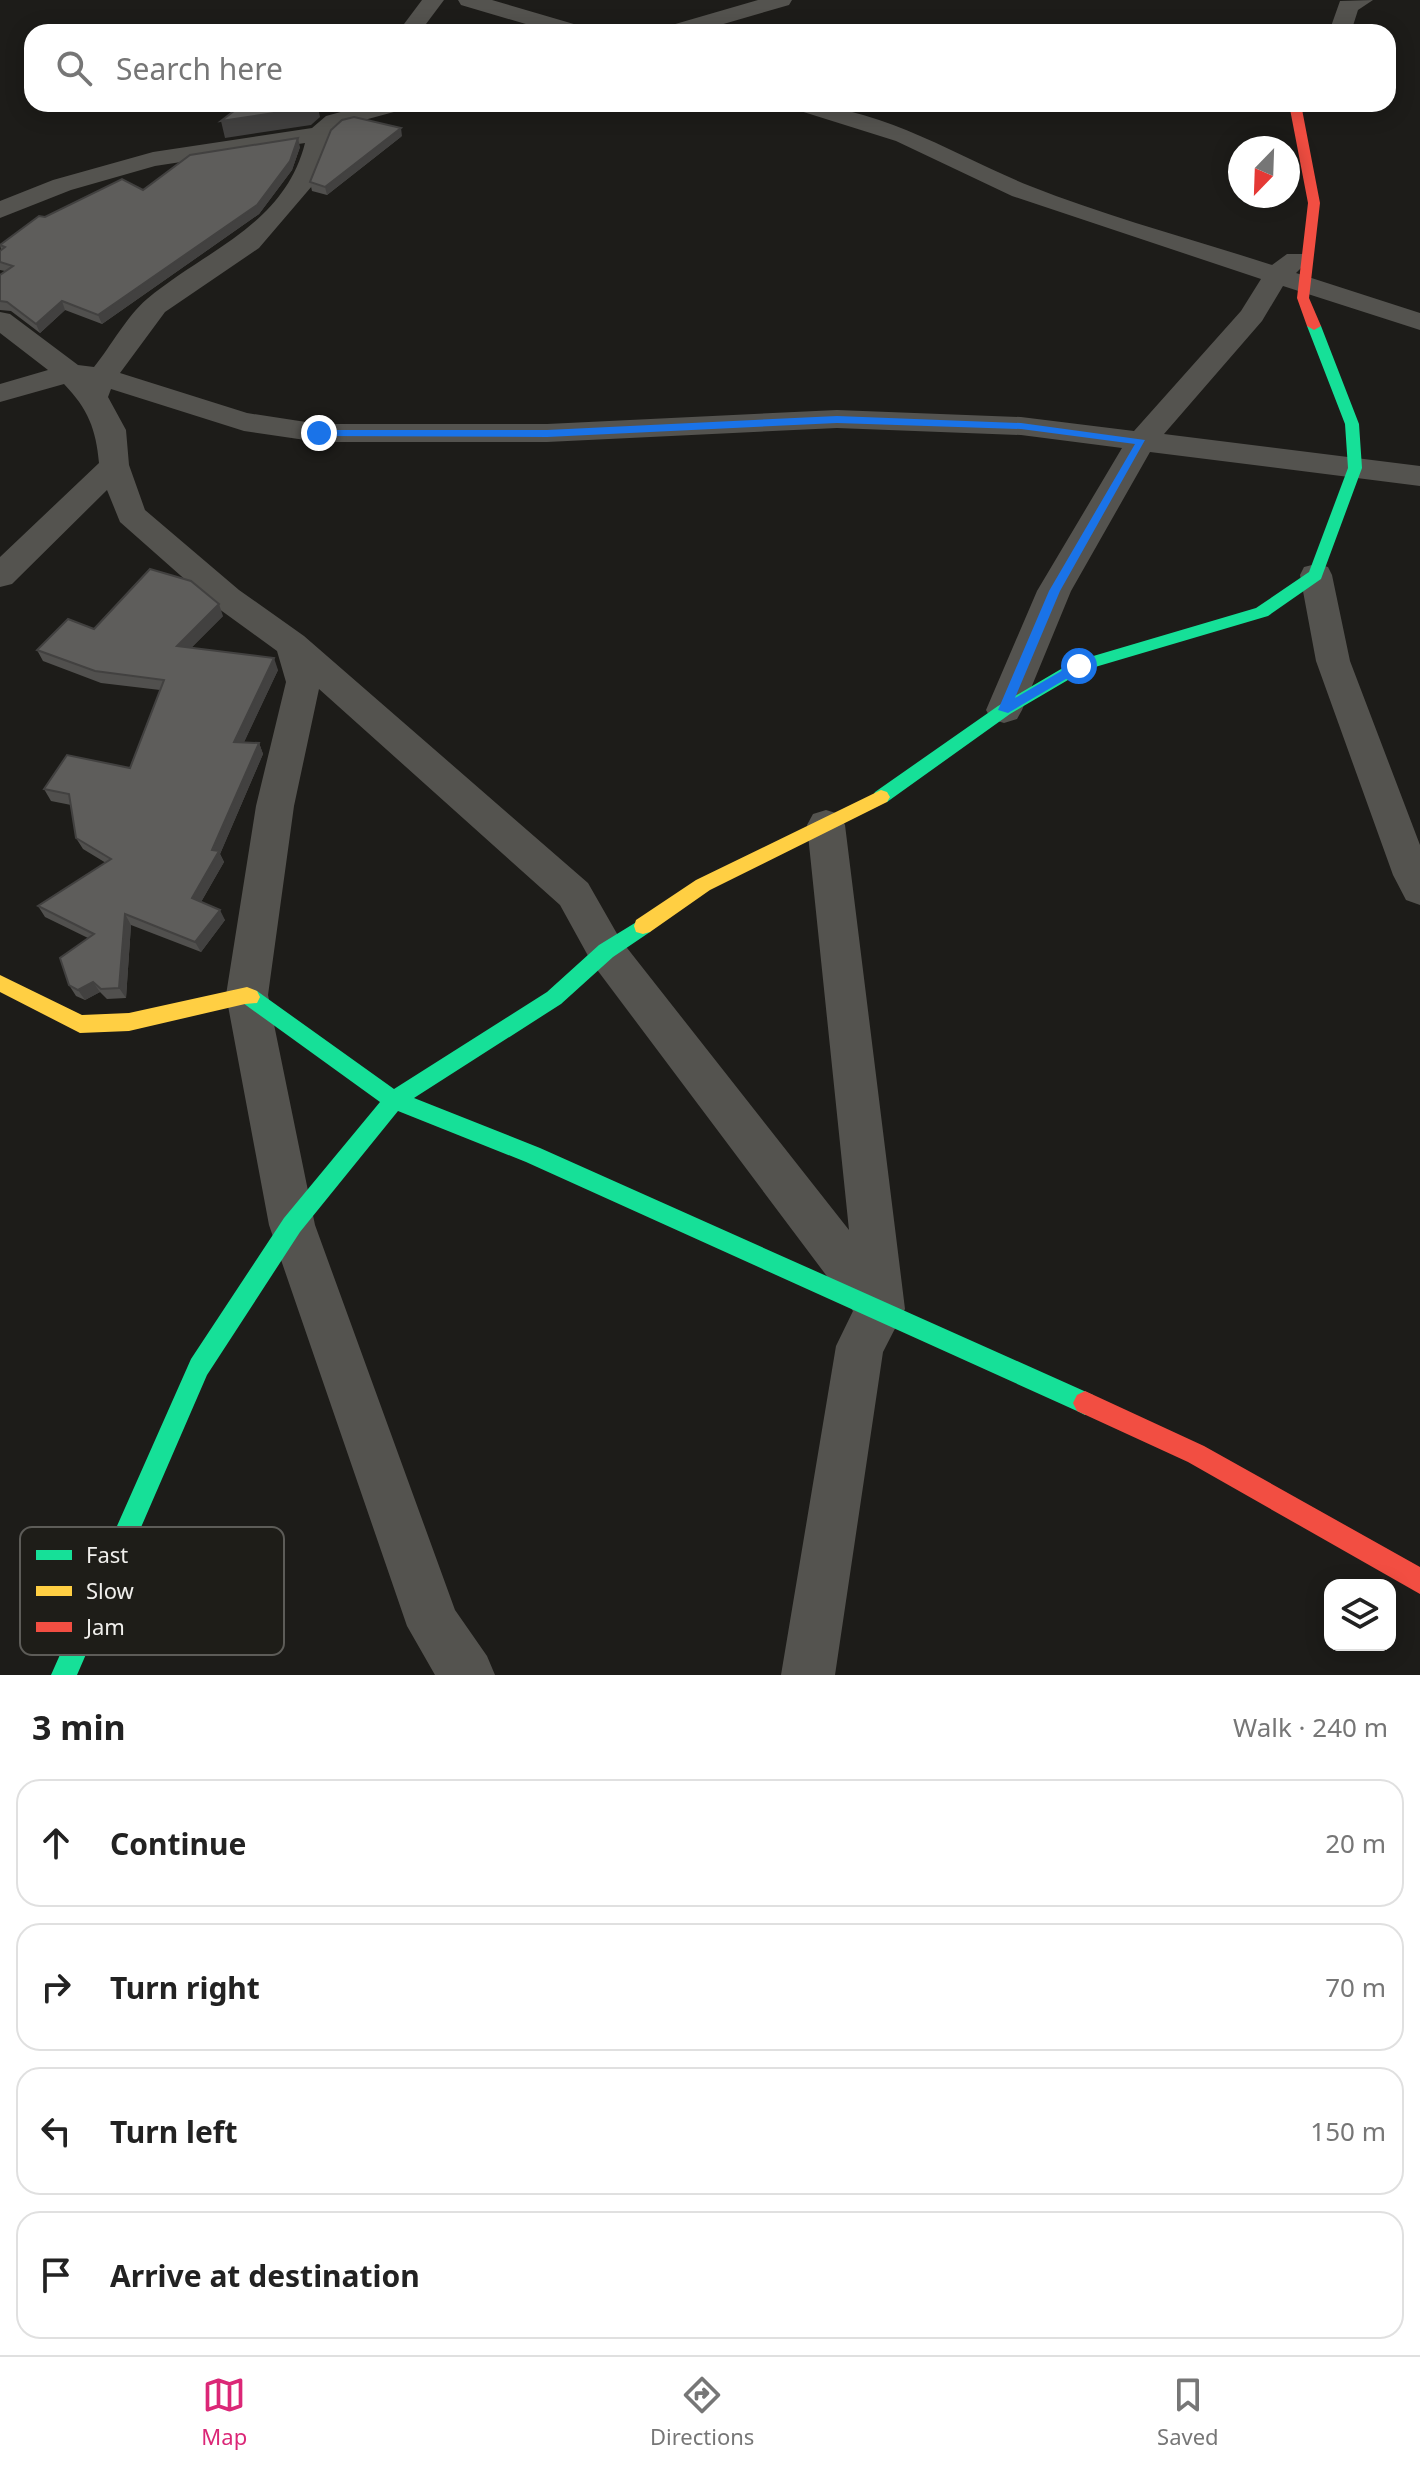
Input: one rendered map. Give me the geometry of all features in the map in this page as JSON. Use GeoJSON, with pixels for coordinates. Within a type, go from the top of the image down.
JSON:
{"type":"FeatureCollection","features":[{"type":"Feature","properties":{"kind":"street"},"geometry":{"type":"LineString","coordinates":[[415,24],[433,0]]}},
{"type":"Feature","properties":{"kind":"street"},"geometry":{"type":"LineString","coordinates":[[469,0],[549,24]]}},
{"type":"Feature","properties":{"kind":"street"},"geometry":{"type":"LineString","coordinates":[[700,24],[781,0]]}},
{"type":"Feature","properties":{"kind":"street"},"geometry":{"type":"LineString","coordinates":[[1343,24],[1353,2]]}},
{"type":"Feature","properties":{"kind":"street"},"geometry":{"type":"LineString","coordinates":[[0,210],[62,185],[153,159],[366,112]]}},
{"type":"Feature","properties":{"kind":"street"},"geometry":{"type":"LineString","coordinates":[[828,112],[904,136],[1021,191],[1420,322]]}},
{"type":"Feature","properties":{"kind":"street"},"geometry":{"type":"LineString","coordinates":[[1004,710],[1054,591],[1141,442],[1252,315],[1291,279],[1308,251],[1314,203],[1297,112]]}},
{"type":"Feature","properties":{"kind":"street"},"geometry":{"type":"LineString","coordinates":[[0,393],[88,382],[155,306],[250,242],[300,186],[336,120]]}},
{"type":"Feature","properties":{"kind":"street"},"geometry":{"type":"LineString","coordinates":[[1291,279],[1303,298],[1352,424],[1355,468],[1316,575],[1333,661],[1406,861],[1420,889]]}},
{"type":"Feature","properties":{"kind":"street"},"geometry":{"type":"LineString","coordinates":[[0,320],[88,382],[244,422],[319,433],[547,433],[837,419],[1021,426],[1420,476]]}},
{"type":"Feature","properties":{"kind":"street"},"geometry":{"type":"LineString","coordinates":[[88,382],[111,430],[114,465],[131,515],[227,598],[292,645],[574,894],[606,951],[881,1309]]}},
{"type":"Feature","properties":{"kind":"street"},"geometry":{"type":"LineString","coordinates":[[0,576],[114,465]]}},
{"type":"Feature","properties":{"kind":"street"},"geometry":{"type":"LineString","coordinates":[[129,1527],[199,1367],[292,1225],[394,1100],[554,998],[606,951],[703,885],[895,790],[1004,710],[1079,666],[1262,612],[1316,575]]}},
{"type":"Feature","properties":{"kind":"street"},"geometry":{"type":"LineString","coordinates":[[292,645],[303,682],[275,806],[247,995],[292,1225],[434,1626],[468,1675]]}},
{"type":"Feature","properties":{"kind":"street"},"geometry":{"type":"LineString","coordinates":[[808,1675],[860,1346],[881,1309],[826,825]]}},
{"type":"Feature","properties":{"kind":"street"},"geometry":{"type":"LineString","coordinates":[[0,983],[80,1024],[129,1022],[247,995],[394,1100],[533,1155],[881,1309],[1196,1454],[1420,1581]]}},
{"type":"Feature","properties":{"kind":"street"},"geometry":{"type":"LineString","coordinates":[[64,1675],[73,1655]]}},
{"type":"Feature","properties":{"kind":"building"},"geometry":{"type":"Polygon","coordinates":[[[233,112],[281,112],[221,121],[233,112]]]}},
{"type":"Feature","properties":{"kind":"building"},"geometry":{"type":"Polygon","coordinates":[[[354,117],[401,128],[325,187],[310,182],[331,130],[342,120],[354,117]]]}},
{"type":"Feature","properties":{"kind":"building"},"geometry":{"type":"Polygon","coordinates":[[[298,138],[290,161],[257,205],[98,315],[62,301],[36,324],[7,302],[0,301],[0,275],[13,266],[0,262],[0,251],[5,247],[0,245],[39,216],[45,217],[122,179],[143,190],[190,155],[298,138]]]}},
{"type":"Feature","properties":{"kind":"building"},"geometry":{"type":"Polygon","coordinates":[[[150,569],[191,581],[219,604],[177,646],[274,658],[234,742],[259,743],[212,850],[219,851],[192,898],[220,910],[195,942],[125,914],[119,988],[101,989],[93,982],[78,990],[69,985],[60,958],[94,934],[38,906],[111,859],[76,838],[69,794],[44,789],[67,755],[130,768],[164,680],[95,671],[37,650],[68,619],[94,629],[150,569]]]}},
{"type":"Feature","properties":{"kind":"traffic: fast"},"geometry":{"type":"LineString","coordinates":[[881,797],[1004,710],[1079,666],[1262,612],[1316,575],[1355,468],[1352,424],[1314,326]]}},
{"type":"Feature","properties":{"kind":"traffic: fast"},"geometry":{"type":"LineString","coordinates":[[129,1527],[199,1367],[292,1225],[394,1100],[554,998],[606,951],[643,926]]}},
{"type":"Feature","properties":{"kind":"traffic: fast"},"geometry":{"type":"LineString","coordinates":[[250,997],[394,1100],[533,1155],[1085,1403]]}},
{"type":"Feature","properties":{"kind":"traffic: fast"},"geometry":{"type":"LineString","coordinates":[[64,1675],[73,1655]]}},
{"type":"Feature","properties":{"kind":"traffic: slow"},"geometry":{"type":"LineString","coordinates":[[643,926],[703,885],[881,797]]}},
{"type":"Feature","properties":{"kind":"traffic: slow"},"geometry":{"type":"LineString","coordinates":[[0,983],[80,1024],[129,1022],[247,995],[250,997]]}},
{"type":"Feature","properties":{"kind":"traffic: jam"},"geometry":{"type":"LineString","coordinates":[[1297,112],[1314,203],[1303,298],[1314,326]]}},
{"type":"Feature","properties":{"kind":"traffic: jam"},"geometry":{"type":"LineString","coordinates":[[1085,1403],[1196,1454],[1420,1581]]}},
{"type":"Feature","properties":{"kind":"route"},"geometry":{"type":"LineString","coordinates":[[319,433],[547,433],[837,419],[1021,426],[1141,442],[1054,591],[1004,710],[1079,666]]}}]}
